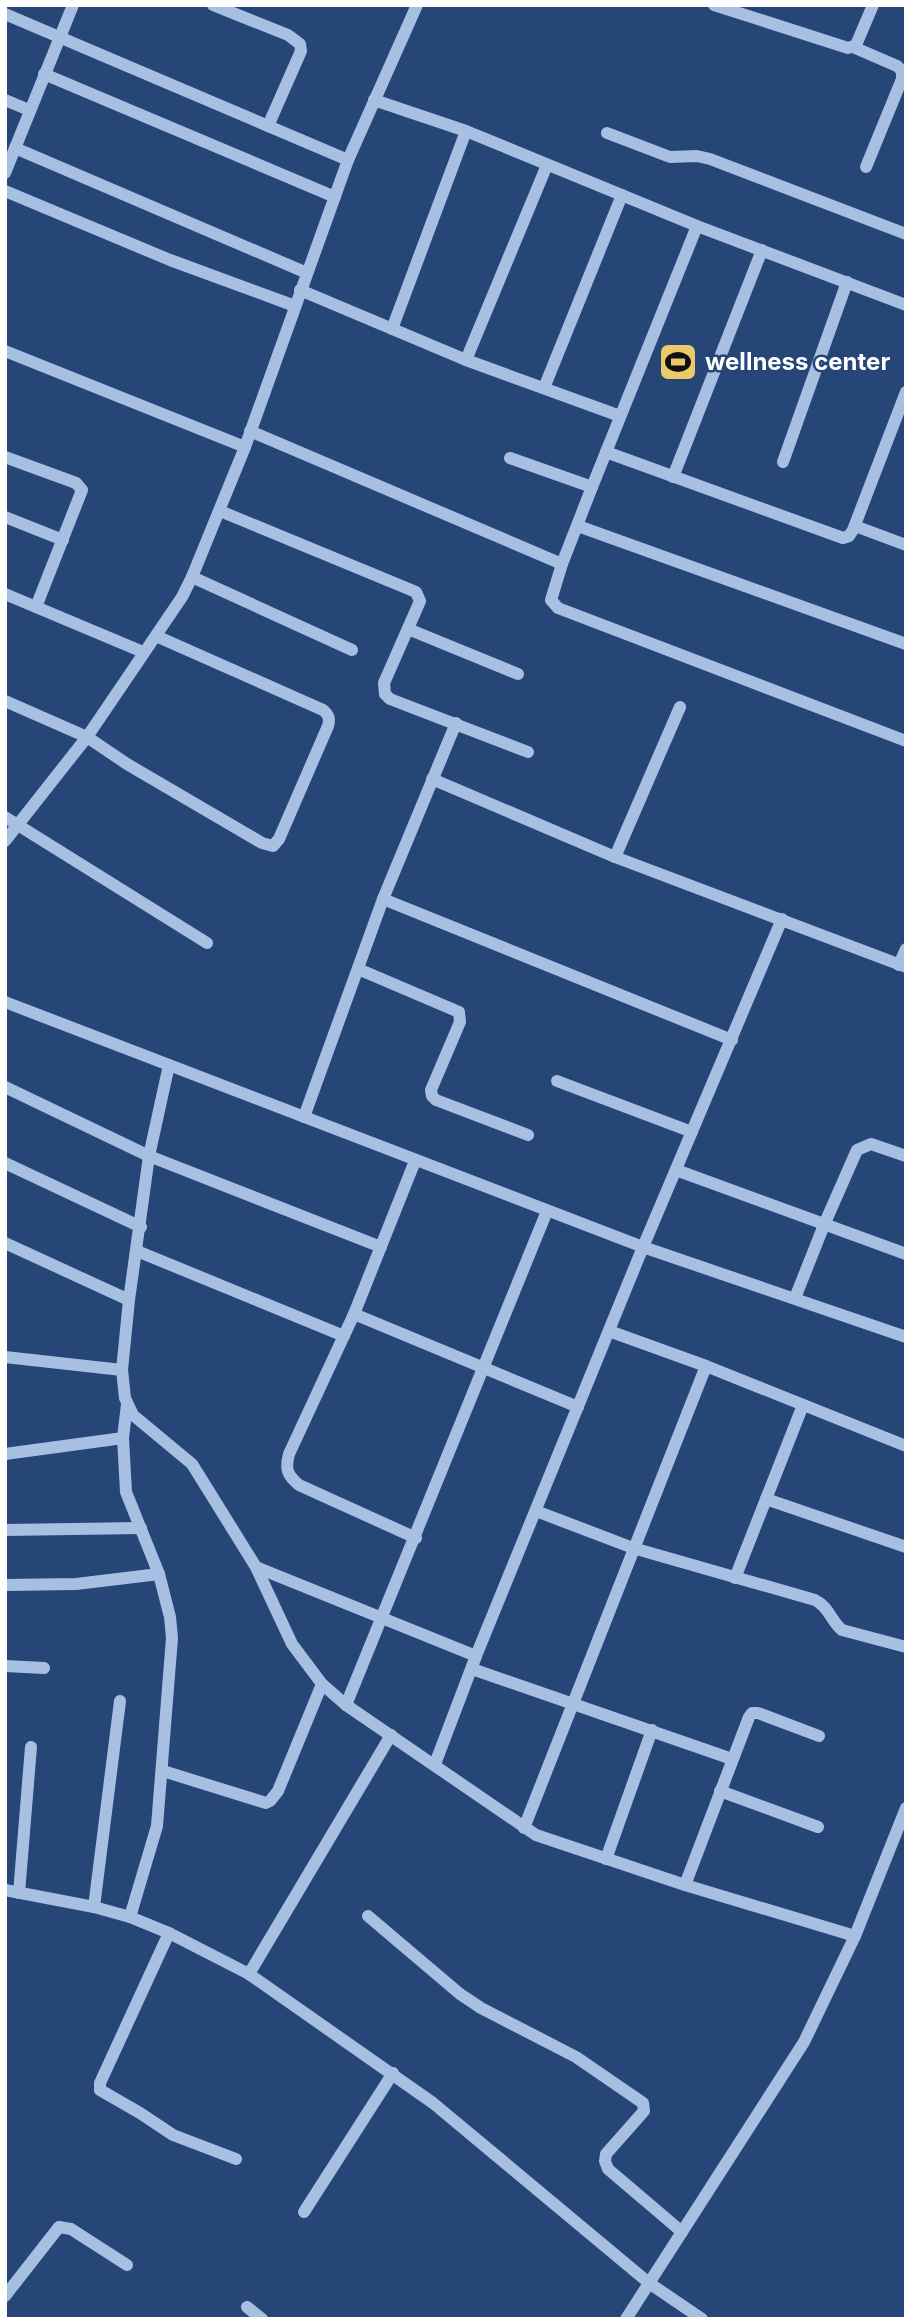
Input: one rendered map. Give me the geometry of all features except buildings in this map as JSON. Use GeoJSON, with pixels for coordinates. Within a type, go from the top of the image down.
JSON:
{"type":"FeatureCollection","features":[{"type":"Feature","properties":{"kind":"street"},"geometry":{"type":"LineString","coordinates":[[5,173],[72,5]]}},
{"type":"Feature","properties":{"kind":"street"},"geometry":{"type":"LineString","coordinates":[[214,5],[288,35],[300,44],[301,51],[268,126]]}},
{"type":"Feature","properties":{"kind":"street"},"geometry":{"type":"LineString","coordinates":[[5,841],[87,737],[182,597],[192,577],[245,447],[348,160],[417,5]]}},
{"type":"Feature","properties":{"kind":"street"},"geometry":{"type":"LineString","coordinates":[[714,5],[844,47],[853,47],[897,66],[902,71],[902,79],[866,167]]}},
{"type":"Feature","properties":{"kind":"street"},"geometry":{"type":"LineString","coordinates":[[853,47],[873,5]]}},
{"type":"Feature","properties":{"kind":"street"},"geometry":{"type":"LineString","coordinates":[[5,14],[348,160]]}},
{"type":"Feature","properties":{"kind":"street"},"geometry":{"type":"LineString","coordinates":[[44,74],[335,197]]}},
{"type":"Feature","properties":{"kind":"street"},"geometry":{"type":"LineString","coordinates":[[5,100],[29,110]]}},
{"type":"Feature","properties":{"kind":"street"},"geometry":{"type":"LineString","coordinates":[[374,100],[466,131],[697,226],[906,305]]}},
{"type":"Feature","properties":{"kind":"street"},"geometry":{"type":"LineString","coordinates":[[393,329],[466,131]]}},
{"type":"Feature","properties":{"kind":"street"},"geometry":{"type":"LineString","coordinates":[[607,132],[670,157],[697,156],[710,159],[906,234]]}},
{"type":"Feature","properties":{"kind":"street"},"geometry":{"type":"LineString","coordinates":[[15,148],[307,273]]}},
{"type":"Feature","properties":{"kind":"street"},"geometry":{"type":"LineString","coordinates":[[466,360],[547,165]]}},
{"type":"Feature","properties":{"kind":"street"},"geometry":{"type":"LineString","coordinates":[[5,191],[170,260],[295,306]]}},
{"type":"Feature","properties":{"kind":"street"},"geometry":{"type":"LineString","coordinates":[[544,388],[622,195]]}},
{"type":"Feature","properties":{"kind":"street"},"geometry":{"type":"LineString","coordinates":[[697,226],[592,487],[551,600],[558,608],[906,741]]}},
{"type":"Feature","properties":{"kind":"street"},"geometry":{"type":"LineString","coordinates":[[673,477],[762,250]]}},
{"type":"Feature","properties":{"kind":"street"},"geometry":{"type":"LineString","coordinates":[[783,462],[847,282]]}},
{"type":"Feature","properties":{"kind":"street"},"geometry":{"type":"LineString","coordinates":[[300,290],[466,360],[620,416]]}},
{"type":"Feature","properties":{"kind":"street"},"geometry":{"type":"LineString","coordinates":[[5,351],[245,447]]}},
{"type":"Feature","properties":{"kind":"street"},"geometry":{"type":"LineString","coordinates":[[606,452],[843,538],[849,536],[855,526],[906,392]]}},
{"type":"Feature","properties":{"kind":"street"},"geometry":{"type":"LineString","coordinates":[[250,431],[562,564]]}},
{"type":"Feature","properties":{"kind":"street"},"geometry":{"type":"LineString","coordinates":[[5,457],[76,483],[82,493],[36,607]]}},
{"type":"Feature","properties":{"kind":"street"},"geometry":{"type":"LineString","coordinates":[[510,458],[592,487]]}},
{"type":"Feature","properties":{"kind":"street"},"geometry":{"type":"LineString","coordinates":[[220,511],[416,592],[420,601],[384,683],[385,694],[390,699],[528,752]]}},
{"type":"Feature","properties":{"kind":"street"},"geometry":{"type":"LineString","coordinates":[[5,517],[63,540]]}},
{"type":"Feature","properties":{"kind":"street"},"geometry":{"type":"LineString","coordinates":[[578,526],[906,644]]}},
{"type":"Feature","properties":{"kind":"street"},"geometry":{"type":"LineString","coordinates":[[855,526],[906,545]]}},
{"type":"Feature","properties":{"kind":"street"},"geometry":{"type":"LineString","coordinates":[[192,577],[352,650]]}},
{"type":"Feature","properties":{"kind":"street"},"geometry":{"type":"LineString","coordinates":[[5,594],[143,652]]}},
{"type":"Feature","properties":{"kind":"street"},"geometry":{"type":"LineString","coordinates":[[408,629],[518,674]]}},
{"type":"Feature","properties":{"kind":"street"},"geometry":{"type":"LineString","coordinates":[[5,701],[87,737],[127,764],[262,844],[273,846],[279,839],[330,719],[323,710],[156,636]]}},
{"type":"Feature","properties":{"kind":"street"},"geometry":{"type":"LineString","coordinates":[[615,857],[680,707]]}},
{"type":"Feature","properties":{"kind":"street"},"geometry":{"type":"LineString","coordinates":[[304,1117],[383,899],[456,723]]}},
{"type":"Feature","properties":{"kind":"street"},"geometry":{"type":"LineString","coordinates":[[432,779],[615,857],[903,966],[906,949]]}},
{"type":"Feature","properties":{"kind":"street"},"geometry":{"type":"LineString","coordinates":[[5,817],[207,943]]}},
{"type":"Feature","properties":{"kind":"street"},"geometry":{"type":"LineString","coordinates":[[383,899],[732,1040]]}},
{"type":"Feature","properties":{"kind":"street"},"geometry":{"type":"LineString","coordinates":[[435,1764],[643,1247],[782,919]]}},
{"type":"Feature","properties":{"kind":"street"},"geometry":{"type":"LineString","coordinates":[[358,969],[459,1012],[460,1022],[431,1090],[432,1096],[436,1100],[528,1135]]}},
{"type":"Feature","properties":{"kind":"street"},"geometry":{"type":"LineString","coordinates":[[5,1002],[643,1247],[906,1337]]}},
{"type":"Feature","properties":{"kind":"street"},"geometry":{"type":"LineString","coordinates":[[130,1917],[157,1826],[172,1639],[170,1617],[159,1574],[126,1492],[122,1438],[127,1403],[122,1370],[149,1156],[169,1065]]}},
{"type":"Feature","properties":{"kind":"street"},"geometry":{"type":"LineString","coordinates":[[557,1081],[692,1132]]}},
{"type":"Feature","properties":{"kind":"street"},"geometry":{"type":"LineString","coordinates":[[5,1087],[149,1156],[380,1247]]}},
{"type":"Feature","properties":{"kind":"street"},"geometry":{"type":"LineString","coordinates":[[795,1298],[857,1150],[871,1144],[906,1156]]}},
{"type":"Feature","properties":{"kind":"street"},"geometry":{"type":"LineString","coordinates":[[415,1161],[354,1314],[289,1454],[286,1467],[288,1474],[299,1485],[416,1538]]}},
{"type":"Feature","properties":{"kind":"street"},"geometry":{"type":"LineString","coordinates":[[5,1163],[141,1227]]}},
{"type":"Feature","properties":{"kind":"street"},"geometry":{"type":"LineString","coordinates":[[676,1170],[906,1254]]}},
{"type":"Feature","properties":{"kind":"street"},"geometry":{"type":"LineString","coordinates":[[346,1705],[547,1211]]}},
{"type":"Feature","properties":{"kind":"street"},"geometry":{"type":"LineString","coordinates":[[5,1243],[130,1300]]}},
{"type":"Feature","properties":{"kind":"street"},"geometry":{"type":"LineString","coordinates":[[137,1251],[344,1336]]}},
{"type":"Feature","properties":{"kind":"street"},"geometry":{"type":"LineString","coordinates":[[354,1314],[578,1407]]}},
{"type":"Feature","properties":{"kind":"street"},"geometry":{"type":"LineString","coordinates":[[609,1331],[706,1366],[906,1446]]}},
{"type":"Feature","properties":{"kind":"street"},"geometry":{"type":"LineString","coordinates":[[5,1357],[122,1370]]}},
{"type":"Feature","properties":{"kind":"street"},"geometry":{"type":"LineString","coordinates":[[524,1828],[706,1366]]}},
{"type":"Feature","properties":{"kind":"street"},"geometry":{"type":"LineString","coordinates":[[127,1403],[133,1415],[192,1464],[256,1567],[292,1644],[322,1684],[346,1705],[524,1828],[553,1843],[855,1936]]}},
{"type":"Feature","properties":{"kind":"street"},"geometry":{"type":"LineString","coordinates":[[735,1578],[803,1405]]}},
{"type":"Feature","properties":{"kind":"street"},"geometry":{"type":"LineString","coordinates":[[5,1454],[122,1438]]}},
{"type":"Feature","properties":{"kind":"street"},"geometry":{"type":"LineString","coordinates":[[766,1499],[906,1547]]}},
{"type":"Feature","properties":{"kind":"street"},"geometry":{"type":"LineString","coordinates":[[536,1511],[633,1548],[815,1601],[829,1612],[842,1630],[906,1647]]}},
{"type":"Feature","properties":{"kind":"street"},"geometry":{"type":"LineString","coordinates":[[5,1530],[141,1528]]}},
{"type":"Feature","properties":{"kind":"street"},"geometry":{"type":"LineString","coordinates":[[256,1567],[382,1618],[474,1662],[573,1704],[732,1759]]}},
{"type":"Feature","properties":{"kind":"street"},"geometry":{"type":"LineString","coordinates":[[5,1584],[76,1584],[159,1574]]}},
{"type":"Feature","properties":{"kind":"street"},"geometry":{"type":"LineString","coordinates":[[5,1666],[44,1668]]}},
{"type":"Feature","properties":{"kind":"street"},"geometry":{"type":"LineString","coordinates":[[163,1772],[266,1803],[270,1801],[278,1791],[322,1684]]}},
{"type":"Feature","properties":{"kind":"street"},"geometry":{"type":"LineString","coordinates":[[94,1907],[120,1701]]}},
{"type":"Feature","properties":{"kind":"street"},"geometry":{"type":"LineString","coordinates":[[685,1885],[745,1724],[752,1713],[819,1736]]}},
{"type":"Feature","properties":{"kind":"street"},"geometry":{"type":"LineString","coordinates":[[606,1859],[652,1730]]}},
{"type":"Feature","properties":{"kind":"street"},"geometry":{"type":"LineString","coordinates":[[249,1974],[391,1735]]}},
{"type":"Feature","properties":{"kind":"street"},"geometry":{"type":"LineString","coordinates":[[19,1893],[31,1747]]}},
{"type":"Feature","properties":{"kind":"street"},"geometry":{"type":"LineString","coordinates":[[720,1791],[818,1827]]}},
{"type":"Feature","properties":{"kind":"street"},"geometry":{"type":"LineString","coordinates":[[626,2319],[804,2042],[855,1936],[906,1808]]}},
{"type":"Feature","properties":{"kind":"street"},"geometry":{"type":"LineString","coordinates":[[5,1890],[94,1907],[130,1917],[169,1933],[249,1974],[433,2103],[649,2283],[702,2319]]}},
{"type":"Feature","properties":{"kind":"street"},"geometry":{"type":"LineString","coordinates":[[368,1916],[460,1994],[481,2008],[576,2056],[643,2103],[644,2111],[606,2154],[605,2161],[608,2169],[682,2232]]}},
{"type":"Feature","properties":{"kind":"street"},"geometry":{"type":"LineString","coordinates":[[169,1933],[100,2083],[100,2090],[173,2135],[236,2159]]}},
{"type":"Feature","properties":{"kind":"street"},"geometry":{"type":"LineString","coordinates":[[304,2212],[393,2073]]}},
{"type":"Feature","properties":{"kind":"street"},"geometry":{"type":"LineString","coordinates":[[5,2296],[59,2227],[71,2229],[127,2265]]}},
{"type":"Feature","properties":{"kind":"street"},"geometry":{"type":"LineString","coordinates":[[247,2307],[262,2319]]}},
{"type":"Feature","properties":{"kind":"place","name":"wellness center"},"geometry":{"type":"Point","coordinates":[678,362]}}]}
